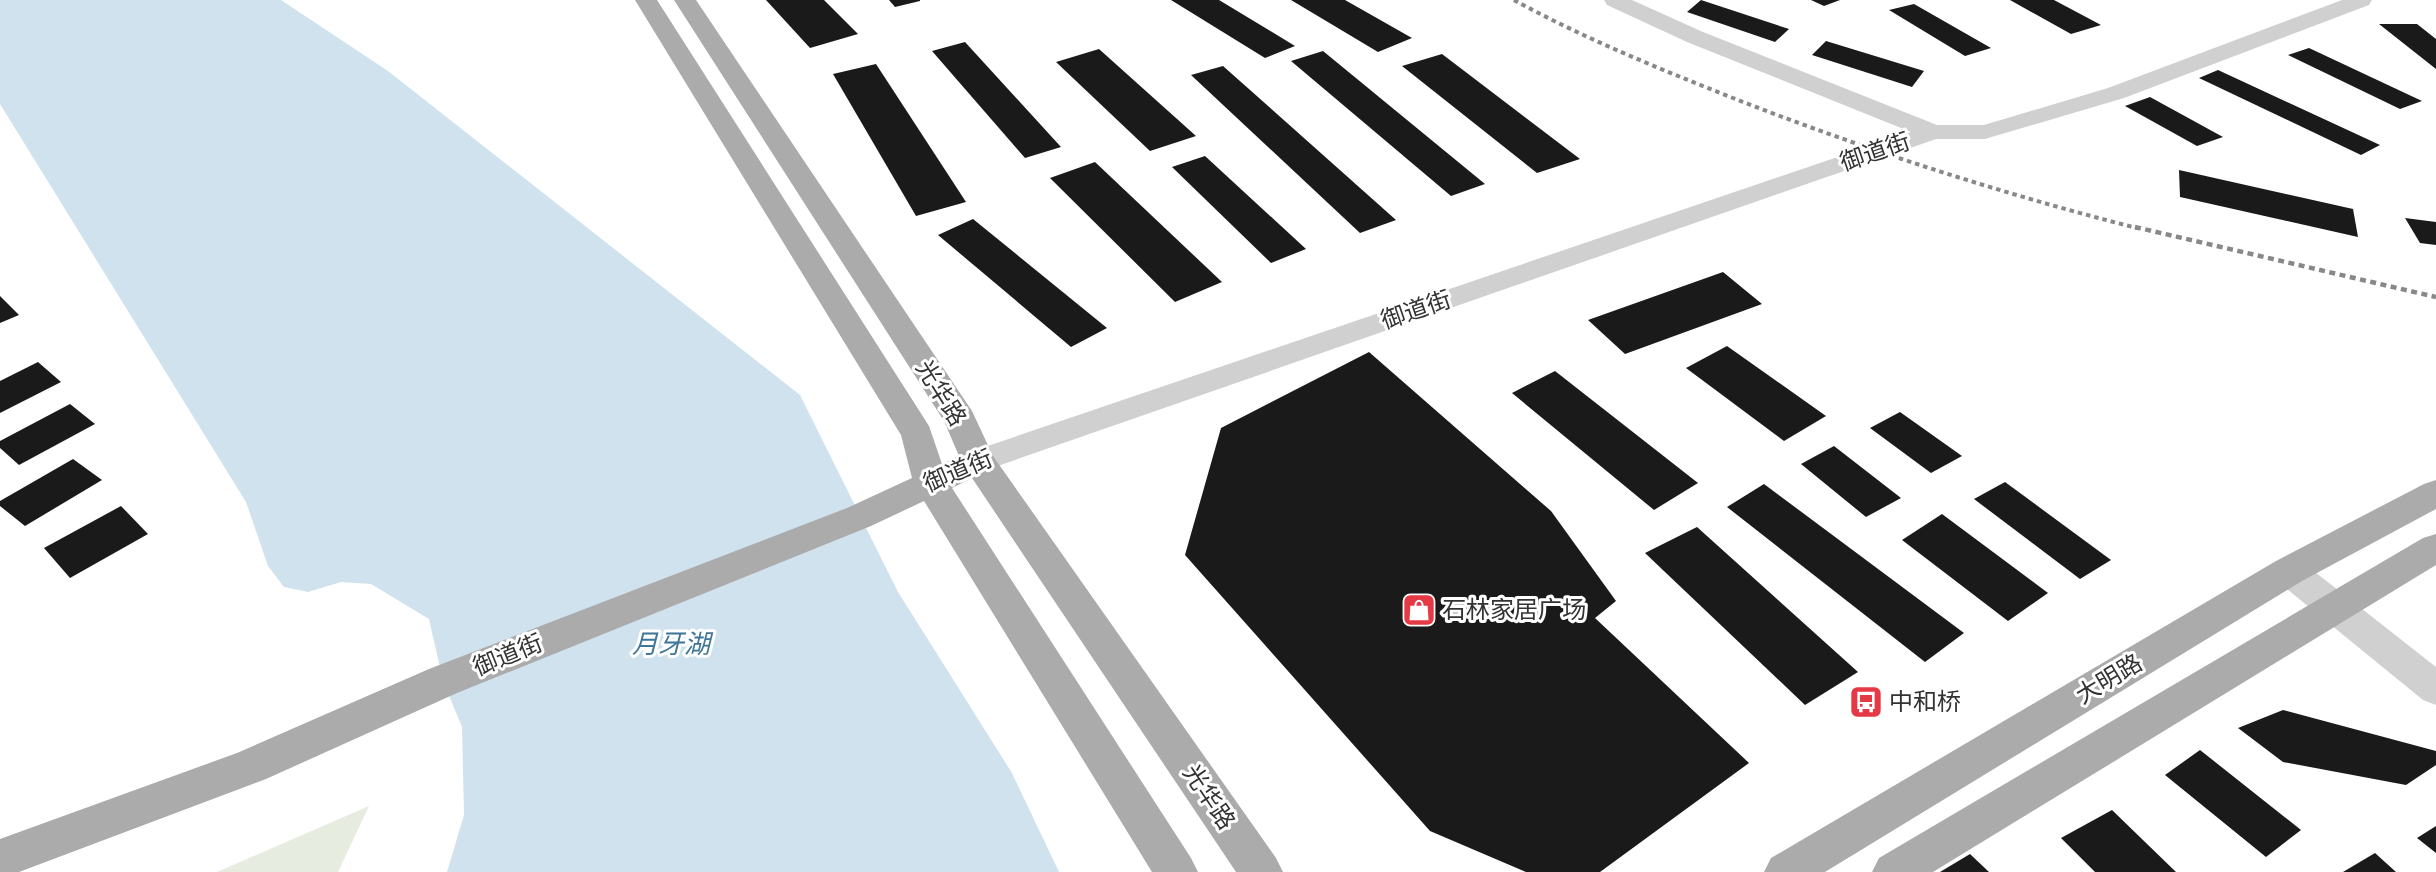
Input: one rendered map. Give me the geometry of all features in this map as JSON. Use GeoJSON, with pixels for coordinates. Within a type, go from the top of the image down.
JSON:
{"type":"FeatureCollection","features":[{"type":"Feature","properties":{"kind":"main road","name":"光华路"},"geometry":{"type":"LineString","coordinates":[[645,0],[917,434],[930,482],[1176,872]]}},
{"type":"Feature","properties":{"kind":"main road","name":"光华路"},"geometry":{"type":"LineString","coordinates":[[685,0],[960,419],[978,461],[1261,872]]}},
{"type":"Feature","properties":{"kind":"main road"},"geometry":{"type":"LineString","coordinates":[[0,859],[251,766],[443,681],[859,517],[978,461]]}},
{"type":"Feature","properties":{"kind":"main road","name":"大明路"},"geometry":{"type":"LineString","coordinates":[[1786,872],[2289,571],[2436,493]]}},
{"type":"Feature","properties":{"kind":"main road"},"geometry":{"type":"LineString","coordinates":[[1894,872],[2436,548]]}},
{"type":"Feature","properties":{"kind":"street"},"geometry":{"type":"LineString","coordinates":[[1615,0],[1695,37],[1934,132],[1985,132],[2116,93],[2361,0]]}},
{"type":"Feature","properties":{"kind":"street","name":"御道街"},"geometry":{"type":"LineString","coordinates":[[978,461],[1934,132]]}},
{"type":"Feature","properties":{"kind":"street"},"geometry":{"type":"LineString","coordinates":[[2289,571],[2436,689]]}},
{"type":"Feature","properties":{"kind":"shaded area"},"geometry":{"type":"Polygon","coordinates":[[[369,806],[338,872],[217,872],[369,806]]]}},
{"type":"Feature","properties":{"kind":"water","name":"月牙湖"},"geometry":{"type":"Polygon","coordinates":[[[0,0],[281,0],[388,71],[800,395],[898,592],[1012,773],[1059,872],[447,872],[464,815],[462,727],[443,681],[429,619],[371,584],[341,582],[308,592],[284,587],[268,566],[246,502],[0,104],[0,0]]]}},
{"type":"Feature","properties":{"kind":"building"},"geometry":{"type":"Polygon","coordinates":[[[766,0],[824,0],[858,34],[810,48],[766,0]]]}},
{"type":"Feature","properties":{"kind":"building"},"geometry":{"type":"Polygon","coordinates":[[[889,0],[920,0],[920,1],[895,7],[889,0]]]}},
{"type":"Feature","properties":{"kind":"building"},"geometry":{"type":"Polygon","coordinates":[[[1171,0],[1219,0],[1295,46],[1265,58],[1171,0]]]}},
{"type":"Feature","properties":{"kind":"building"},"geometry":{"type":"Polygon","coordinates":[[[1291,0],[1345,0],[1412,38],[1378,52],[1291,0]]]}},
{"type":"Feature","properties":{"kind":"building"},"geometry":{"type":"Polygon","coordinates":[[[1701,0],[1789,29],[1775,42],[1687,12],[1701,0]]]}},
{"type":"Feature","properties":{"kind":"building"},"geometry":{"type":"Polygon","coordinates":[[[1811,0],[1840,0],[1824,6],[1811,0]]]}},
{"type":"Feature","properties":{"kind":"building"},"geometry":{"type":"Polygon","coordinates":[[[2010,0],[2054,0],[2101,25],[2071,34],[2010,0]]]}},
{"type":"Feature","properties":{"kind":"building"},"geometry":{"type":"Polygon","coordinates":[[[1914,4],[1991,48],[1965,56],[1889,10],[1914,4]]]}},
{"type":"Feature","properties":{"kind":"building"},"geometry":{"type":"Polygon","coordinates":[[[2379,24],[2417,24],[2436,39],[2436,69],[2379,24]]]}},
{"type":"Feature","properties":{"kind":"building"},"geometry":{"type":"Polygon","coordinates":[[[1826,41],[1924,71],[1912,87],[1812,55],[1826,41]]]}},
{"type":"Feature","properties":{"kind":"building"},"geometry":{"type":"Polygon","coordinates":[[[965,42],[1061,147],[1025,158],[932,51],[965,42]]]}},
{"type":"Feature","properties":{"kind":"building"},"geometry":{"type":"Polygon","coordinates":[[[2309,48],[2422,101],[2400,109],[2288,55],[2309,48]]]}},
{"type":"Feature","properties":{"kind":"building"},"geometry":{"type":"Polygon","coordinates":[[[1099,49],[1196,136],[1150,151],[1056,62],[1099,49]]]}},
{"type":"Feature","properties":{"kind":"building"},"geometry":{"type":"Polygon","coordinates":[[[1323,51],[1485,184],[1451,196],[1291,61],[1323,51]]]}},
{"type":"Feature","properties":{"kind":"building"},"geometry":{"type":"Polygon","coordinates":[[[1442,54],[1580,159],[1537,173],[1402,66],[1442,54]]]}},
{"type":"Feature","properties":{"kind":"building"},"geometry":{"type":"Polygon","coordinates":[[[876,64],[966,202],[916,216],[833,74],[876,64]]]}},
{"type":"Feature","properties":{"kind":"building"},"geometry":{"type":"Polygon","coordinates":[[[1223,66],[1396,220],[1360,233],[1191,75],[1223,66]]]}},
{"type":"Feature","properties":{"kind":"building"},"geometry":{"type":"Polygon","coordinates":[[[2218,70],[2380,145],[2361,155],[2199,78],[2218,70]]]}},
{"type":"Feature","properties":{"kind":"building"},"geometry":{"type":"Polygon","coordinates":[[[2150,97],[2223,137],[2197,146],[2125,106],[2150,97]]]}},
{"type":"Feature","properties":{"kind":"building"},"geometry":{"type":"Polygon","coordinates":[[[1205,156],[1306,249],[1271,263],[1172,167],[1205,156]]]}},
{"type":"Feature","properties":{"kind":"building"},"geometry":{"type":"Polygon","coordinates":[[[1095,162],[1222,282],[1175,302],[1050,178],[1095,162]]]}},
{"type":"Feature","properties":{"kind":"building"},"geometry":{"type":"Polygon","coordinates":[[[2179,170],[2353,209],[2358,237],[2180,197],[2179,170]]]}},
{"type":"Feature","properties":{"kind":"building"},"geometry":{"type":"Polygon","coordinates":[[[2405,218],[2436,222],[2436,245],[2420,243],[2405,218]]]}},
{"type":"Feature","properties":{"kind":"building"},"geometry":{"type":"Polygon","coordinates":[[[973,219],[1107,328],[1071,347],[938,235],[973,219]]]}},
{"type":"Feature","properties":{"kind":"building"},"geometry":{"type":"Polygon","coordinates":[[[1723,272],[1762,304],[1625,354],[1588,320],[1723,272]]]}},
{"type":"Feature","properties":{"kind":"building"},"geometry":{"type":"Polygon","coordinates":[[[0,296],[19,315],[0,323],[0,296]]]}},
{"type":"Feature","properties":{"kind":"building"},"geometry":{"type":"Polygon","coordinates":[[[1727,346],[1826,416],[1784,441],[1686,368],[1727,346]]]}},
{"type":"Feature","properties":{"kind":"building","name":"石林家居广场"},"geometry":{"type":"Polygon","coordinates":[[[1369,352],[1551,511],[1616,601],[1595,618],[1749,763],[1600,872],[1526,872],[1430,831],[1185,555],[1221,428],[1369,352]]]}},
{"type":"Feature","properties":{"kind":"building"},"geometry":{"type":"Polygon","coordinates":[[[38,362],[61,382],[0,413],[0,381],[38,362]]]}},
{"type":"Feature","properties":{"kind":"building"},"geometry":{"type":"Polygon","coordinates":[[[1555,371],[1698,483],[1654,510],[1512,393],[1555,371]]]}},
{"type":"Feature","properties":{"kind":"building"},"geometry":{"type":"Polygon","coordinates":[[[70,404],[95,424],[19,465],[0,448],[0,441],[70,404]]]}},
{"type":"Feature","properties":{"kind":"building"},"geometry":{"type":"Polygon","coordinates":[[[1900,412],[1962,456],[1931,473],[1870,428],[1900,412]]]}},
{"type":"Feature","properties":{"kind":"building"},"geometry":{"type":"Polygon","coordinates":[[[1834,446],[1901,498],[1866,517],[1801,464],[1834,446]]]}},
{"type":"Feature","properties":{"kind":"building"},"geometry":{"type":"Polygon","coordinates":[[[73,459],[102,480],[25,526],[0,506],[0,501],[73,459]]]}},
{"type":"Feature","properties":{"kind":"building"},"geometry":{"type":"Polygon","coordinates":[[[2005,482],[2111,560],[2080,579],[1974,499],[2005,482]]]}},
{"type":"Feature","properties":{"kind":"building"},"geometry":{"type":"Polygon","coordinates":[[[1764,484],[1964,633],[1925,662],[1727,507],[1764,484]]]}},
{"type":"Feature","properties":{"kind":"building"},"geometry":{"type":"Polygon","coordinates":[[[121,506],[148,534],[70,578],[44,548],[121,506]]]}},
{"type":"Feature","properties":{"kind":"building"},"geometry":{"type":"Polygon","coordinates":[[[1942,514],[2048,593],[2008,621],[1902,540],[1942,514]]]}},
{"type":"Feature","properties":{"kind":"building"},"geometry":{"type":"Polygon","coordinates":[[[1697,527],[1858,672],[1805,705],[1645,553],[1697,527]]]}},
{"type":"Feature","properties":{"kind":"building"},"geometry":{"type":"Polygon","coordinates":[[[2283,710],[2436,751],[2436,765],[2406,785],[2283,762],[2238,728],[2283,710]]]}},
{"type":"Feature","properties":{"kind":"building"},"geometry":{"type":"Polygon","coordinates":[[[2200,750],[2301,830],[2266,857],[2165,775],[2200,750]]]}},
{"type":"Feature","properties":{"kind":"building"},"geometry":{"type":"Polygon","coordinates":[[[2112,810],[2176,872],[2095,872],[2061,838],[2112,810]]]}},
{"type":"Feature","properties":{"kind":"building"},"geometry":{"type":"Polygon","coordinates":[[[2436,826],[2436,853],[2417,838],[2436,826]]]}},
{"type":"Feature","properties":{"kind":"building"},"geometry":{"type":"Polygon","coordinates":[[[2375,853],[2396,872],[2343,872],[2375,853]]]}},
{"type":"Feature","properties":{"kind":"building"},"geometry":{"type":"Polygon","coordinates":[[[1970,854],[1989,872],[1940,872],[1970,854]]]}},
{"type":"Feature","properties":{"kind":"railway"},"geometry":{"type":"LineString","coordinates":[[1514,0],[1627,54],[1792,120],[1990,187],[2141,229]]}},
{"type":"Feature","properties":{"kind":"railway"},"geometry":{"type":"LineString","coordinates":[[2135,227],[2436,297]]}},
{"type":"Feature","properties":{"kind":"place","name":"石林家居广场"},"geometry":{"type":"Point","coordinates":[1419,610]}},
{"type":"Feature","properties":{"kind":"place","name":"中和桥"},"geometry":{"type":"Point","coordinates":[1866,702]}}]}
